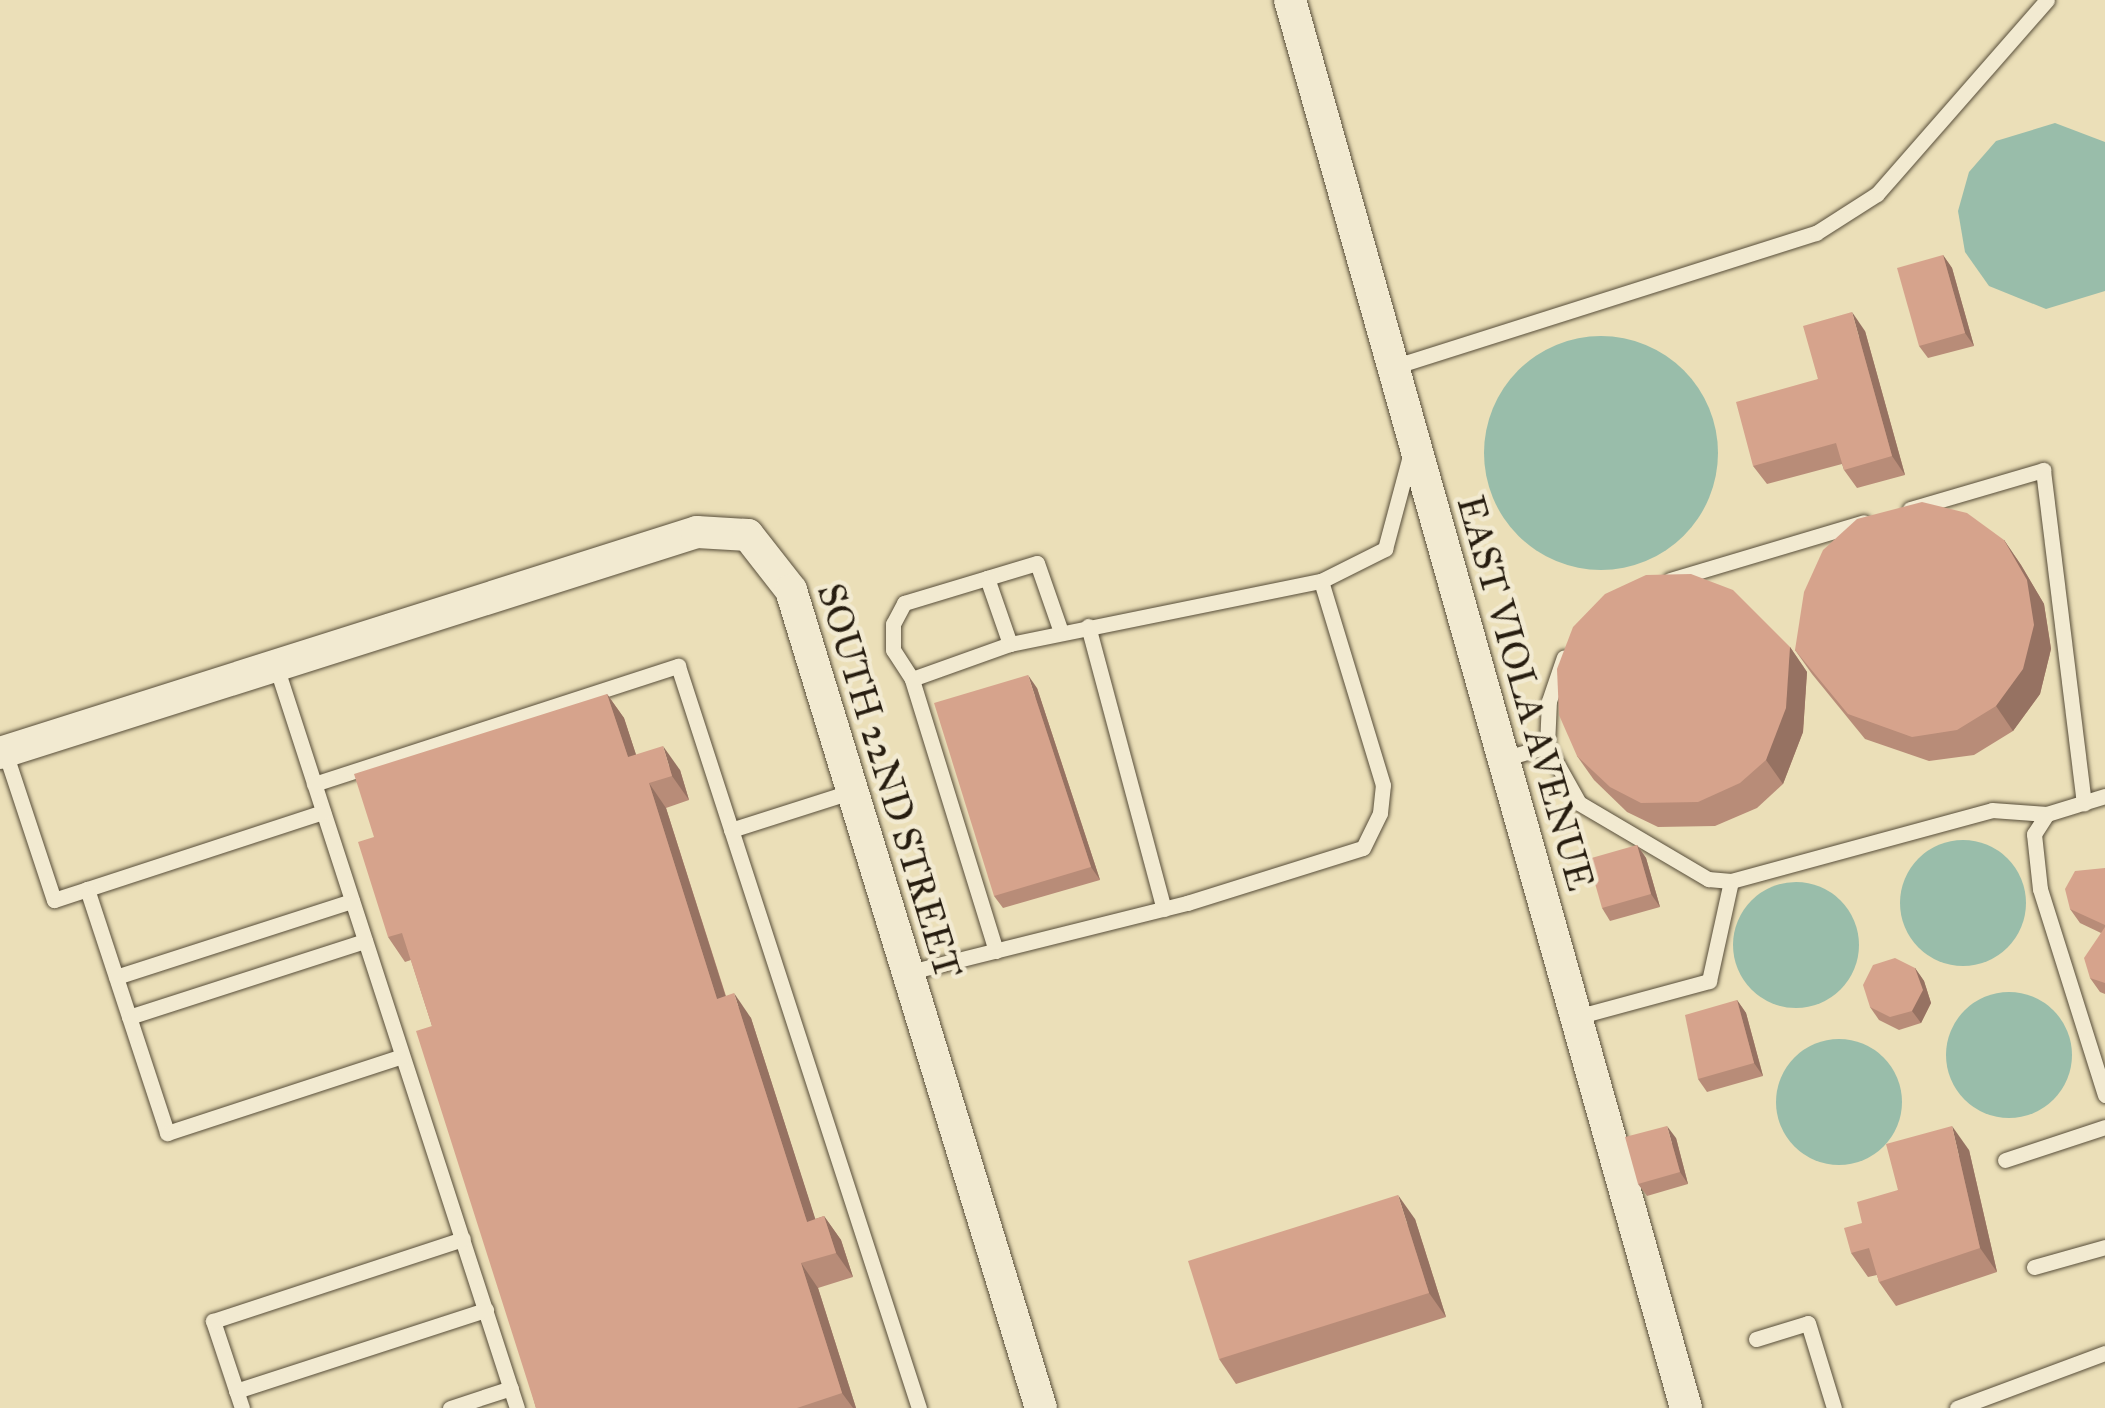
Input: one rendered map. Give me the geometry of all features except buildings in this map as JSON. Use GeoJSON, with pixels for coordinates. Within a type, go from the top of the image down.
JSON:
{"type":"FeatureCollection","features":[{"type":"Feature","properties":{"kind":"street","name":"EAST VIOLA AVENUE"},"geometry":{"type":"LineString","coordinates":[[1290,0],[1686,1408]]}},
{"type":"Feature","properties":{"kind":"street","name":"SOUTH 22ND STREET"},"geometry":{"type":"LineString","coordinates":[[3,753],[696,532],[724,530],[748,536],[792,590],[850,792],[1041,1408]]}},
{"type":"Feature","properties":{"kind":"lane"},"geometry":{"type":"LineString","coordinates":[[1393,367],[1816,233],[1876,194],[2047,0]]}},
{"type":"Feature","properties":{"kind":"lane"},"geometry":{"type":"LineString","coordinates":[[912,679],[1010,644],[1322,581],[1385,548],[1413,445]]}},
{"type":"Feature","properties":{"kind":"lane"},"geometry":{"type":"LineString","coordinates":[[1645,587],[2043,470],[2084,803]]}},
{"type":"Feature","properties":{"kind":"lane"},"geometry":{"type":"LineString","coordinates":[[996,951],[912,679],[892,650],[893,624],[904,604],[1037,563],[1061,632]]}},
{"type":"Feature","properties":{"kind":"lane"},"geometry":{"type":"LineString","coordinates":[[987,578],[1010,644]]}},
{"type":"Feature","properties":{"kind":"lane"},"geometry":{"type":"LineString","coordinates":[[906,974],[1164,909],[1364,848],[1380,814],[1383,784],[1322,581]]}},
{"type":"Feature","properties":{"kind":"lane"},"geometry":{"type":"LineString","coordinates":[[1088,626],[1164,909]]}},
{"type":"Feature","properties":{"kind":"lane"},"geometry":{"type":"LineString","coordinates":[[1569,642],[1549,701],[1547,746],[1579,803],[1708,879],[1731,881],[1992,810],[2047,814],[2105,796]]}},
{"type":"Feature","properties":{"kind":"lane"},"geometry":{"type":"LineString","coordinates":[[276,666],[518,1408]]}},
{"type":"Feature","properties":{"kind":"lane"},"geometry":{"type":"LineString","coordinates":[[314,784],[678,666],[920,1408]]}},
{"type":"Feature","properties":{"kind":"lane"},"geometry":{"type":"LineString","coordinates":[[1503,759],[1547,746]]}},
{"type":"Feature","properties":{"kind":"lane"},"geometry":{"type":"LineString","coordinates":[[3,753],[54,900],[323,812]]}},
{"type":"Feature","properties":{"kind":"lane"},"geometry":{"type":"LineString","coordinates":[[731,830],[850,792]]}},
{"type":"Feature","properties":{"kind":"lane"},"geometry":{"type":"LineString","coordinates":[[2047,814],[2034,834],[2040,889],[2105,1095]]}},
{"type":"Feature","properties":{"kind":"lane"},"geometry":{"type":"LineString","coordinates":[[1576,1017],[1708,981],[1731,881]]}},
{"type":"Feature","properties":{"kind":"lane"},"geometry":{"type":"LineString","coordinates":[[87,889],[166,1133],[402,1056]]}},
{"type":"Feature","properties":{"kind":"lane"},"geometry":{"type":"LineString","coordinates":[[116,977],[352,901]]}},
{"type":"Feature","properties":{"kind":"lane"},"geometry":{"type":"LineString","coordinates":[[129,1018],[365,941]]}},
{"type":"Feature","properties":{"kind":"lane"},"geometry":{"type":"LineString","coordinates":[[2004,1160],[2105,1128]]}},
{"type":"Feature","properties":{"kind":"lane"},"geometry":{"type":"LineString","coordinates":[[242,1408],[213,1321],[462,1240]]}},
{"type":"Feature","properties":{"kind":"lane"},"geometry":{"type":"LineString","coordinates":[[2034,1268],[2105,1247]]}},
{"type":"Feature","properties":{"kind":"lane"},"geometry":{"type":"LineString","coordinates":[[236,1391],[486,1310]]}},
{"type":"Feature","properties":{"kind":"lane"},"geometry":{"type":"LineString","coordinates":[[1756,1339],[1808,1324],[1834,1408]]}},
{"type":"Feature","properties":{"kind":"lane"},"geometry":{"type":"LineString","coordinates":[[1957,1408],[2105,1352]]}},
{"type":"Feature","properties":{"kind":"lane"},"geometry":{"type":"LineString","coordinates":[[450,1408],[511,1388]]}},
{"type":"Feature","properties":{"kind":"shaded area"},"geometry":{"type":"Polygon","coordinates":[[[2055,123],[2105,142],[2105,291],[2046,309],[1989,286],[1965,252],[1958,211],[1969,172],[1996,141],[2055,123]]]}},
{"type":"Feature","properties":{"kind":"shaded area"},"geometry":{"type":"Polygon","coordinates":[[[1601,336],[1646,345],[1683,371],[1709,408],[1718,453],[1709,498],[1683,535],[1646,561],[1601,570],[1556,561],[1519,535],[1493,498],[1484,453],[1493,408],[1519,371],[1556,345],[1601,336]]]}},
{"type":"Feature","properties":{"kind":"shaded area"},"geometry":{"type":"Polygon","coordinates":[[[1963,840],[1987,845],[2008,858],[2021,879],[2026,903],[2021,927],[2008,948],[1987,961],[1963,966],[1939,961],[1918,948],[1905,927],[1900,903],[1905,879],[1918,858],[1939,845],[1963,840]]]}},
{"type":"Feature","properties":{"kind":"shaded area"},"geometry":{"type":"Polygon","coordinates":[[[1796,882],[1820,887],[1841,900],[1854,921],[1859,945],[1854,969],[1841,990],[1820,1003],[1796,1008],[1772,1003],[1751,990],[1738,969],[1733,945],[1738,921],[1751,900],[1772,887],[1796,882]]]}},
{"type":"Feature","properties":{"kind":"shaded area"},"geometry":{"type":"Polygon","coordinates":[[[2009,992],[2033,996],[2054,1010],[2068,1031],[2072,1055],[2068,1079],[2054,1100],[2033,1114],[2009,1118],[1985,1114],[1964,1100],[1950,1079],[1946,1055],[1950,1031],[1964,1010],[1985,996],[2009,992]]]}},
{"type":"Feature","properties":{"kind":"shaded area"},"geometry":{"type":"Polygon","coordinates":[[[1839,1039],[1863,1044],[1884,1057],[1897,1078],[1902,1102],[1897,1126],[1884,1147],[1863,1160],[1839,1165],[1815,1160],[1794,1147],[1781,1126],[1776,1102],[1781,1078],[1794,1057],[1815,1044],[1839,1039]]]}}]}
